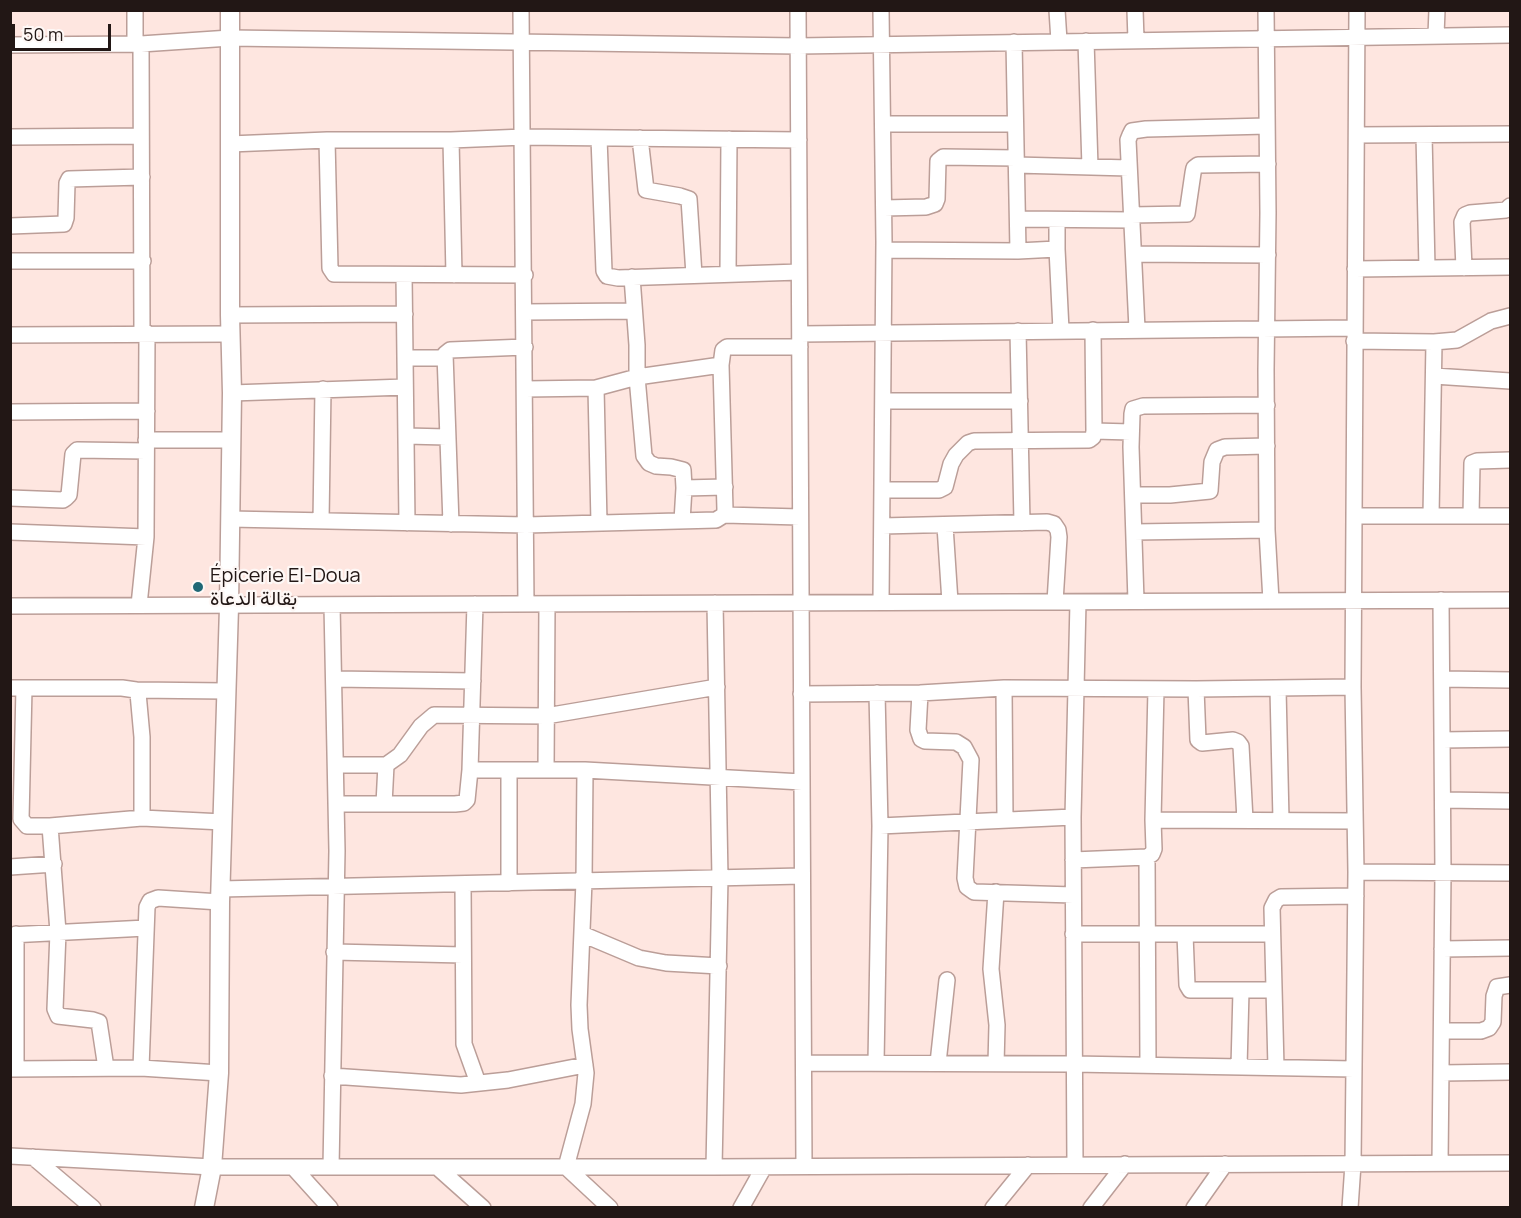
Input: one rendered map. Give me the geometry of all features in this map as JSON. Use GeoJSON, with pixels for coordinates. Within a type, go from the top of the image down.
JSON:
{"type":"FeatureCollection","features":[{"type":"Feature","properties":{"kind":"main road"},"geometry":{"type":"LineString","coordinates":[[204,1208],[212,1167],[219,1072],[220,895],[229,607],[232,393],[230,10]]}},
{"type":"Feature","properties":{"kind":"street"},"geometry":{"type":"LineString","coordinates":[[135,10],[141,136],[147,411],[146,537],[139,605]]}},
{"type":"Feature","properties":{"kind":"street"},"geometry":{"type":"LineString","coordinates":[[521,10],[524,137],[526,604]]}},
{"type":"Feature","properties":{"kind":"street"},"geometry":{"type":"LineString","coordinates":[[798,10],[804,1166]]}},
{"type":"Feature","properties":{"kind":"street"},"geometry":{"type":"LineString","coordinates":[[881,10],[884,208],[881,602]]}},
{"type":"Feature","properties":{"kind":"street"},"geometry":{"type":"LineString","coordinates":[[1057,10],[1059,41]]}},
{"type":"Feature","properties":{"kind":"street"},"geometry":{"type":"LineString","coordinates":[[1135,10],[1136,40]]}},
{"type":"Feature","properties":{"kind":"street"},"geometry":{"type":"LineString","coordinates":[[1266,10],[1267,530],[1271,601]]}},
{"type":"Feature","properties":{"kind":"street"},"geometry":{"type":"LineString","coordinates":[[1350,1208],[1353,1164],[1356,896],[1353,687],[1357,10]]}},
{"type":"Feature","properties":{"kind":"street"},"geometry":{"type":"LineString","coordinates":[[1437,10],[1437,35]]}},
{"type":"Feature","properties":{"kind":"street"},"geometry":{"type":"LineString","coordinates":[[10,45],[138,44],[230,38],[798,46],[1510,35]]}},
{"type":"Feature","properties":{"kind":"street"},"geometry":{"type":"LineString","coordinates":[[1086,41],[1090,167]]}},
{"type":"Feature","properties":{"kind":"street"},"geometry":{"type":"LineString","coordinates":[[1014,42],[1018,251]]}},
{"type":"Feature","properties":{"kind":"street"},"geometry":{"type":"LineString","coordinates":[[883,124],[1015,124]]}},
{"type":"Feature","properties":{"kind":"street"},"geometry":{"type":"LineString","coordinates":[[1137,329],[1128,140],[1132,131],[1267,126]]}},
{"type":"Feature","properties":{"kind":"street"},"geometry":{"type":"LineString","coordinates":[[1357,135],[1510,134],[1510,146]]}},
{"type":"Feature","properties":{"kind":"street"},"geometry":{"type":"LineString","coordinates":[[1424,135],[1427,268]]}},
{"type":"Feature","properties":{"kind":"street"},"geometry":{"type":"LineString","coordinates":[[10,136],[141,136]]}},
{"type":"Feature","properties":{"kind":"street"},"geometry":{"type":"LineString","coordinates":[[230,144],[524,137],[799,140]]}},
{"type":"Feature","properties":{"kind":"street"},"geometry":{"type":"LineString","coordinates":[[599,138],[604,271],[607,276],[799,272]]}},
{"type":"Feature","properties":{"kind":"street"},"geometry":{"type":"LineString","coordinates":[[640,138],[646,190],[680,195],[688,200],[694,275]]}},
{"type":"Feature","properties":{"kind":"street"},"geometry":{"type":"LineString","coordinates":[[728,273],[729,139]]}},
{"type":"Feature","properties":{"kind":"street"},"geometry":{"type":"LineString","coordinates":[[327,140],[331,271],[334,274],[525,275]]}},
{"type":"Feature","properties":{"kind":"street"},"geometry":{"type":"LineString","coordinates":[[451,140],[454,275]]}},
{"type":"Feature","properties":{"kind":"street"},"geometry":{"type":"LineString","coordinates":[[884,208],[926,207],[935,204],[938,161],[943,157],[1129,168]]}},
{"type":"Feature","properties":{"kind":"street"},"geometry":{"type":"LineString","coordinates":[[1018,219],[1187,214],[1194,168],[1198,165],[1268,164]]}},
{"type":"Feature","properties":{"kind":"street"},"geometry":{"type":"LineString","coordinates":[[10,226],[64,224],[69,179],[142,177]]}},
{"type":"Feature","properties":{"kind":"street"},"geometry":{"type":"LineString","coordinates":[[1464,268],[1462,222],[1465,215],[1506,210],[1510,206]]}},
{"type":"Feature","properties":{"kind":"street"},"geometry":{"type":"LineString","coordinates":[[1057,219],[1056,249],[1060,330]]}},
{"type":"Feature","properties":{"kind":"street"},"geometry":{"type":"LineString","coordinates":[[884,250],[1056,249]]}},
{"type":"Feature","properties":{"kind":"street"},"geometry":{"type":"LineString","coordinates":[[1134,254],[1268,255]]}},
{"type":"Feature","properties":{"kind":"street"},"geometry":{"type":"LineString","coordinates":[[10,261],[143,261]]}},
{"type":"Feature","properties":{"kind":"street"},"geometry":{"type":"LineString","coordinates":[[1355,269],[1510,267]]}},
{"type":"Feature","properties":{"kind":"street"},"geometry":{"type":"LineString","coordinates":[[404,275],[407,523]]}},
{"type":"Feature","properties":{"kind":"street"},"geometry":{"type":"LineString","coordinates":[[632,277],[644,456],[649,463],[656,466],[683,470],[682,521]]}},
{"type":"Feature","properties":{"kind":"street"},"geometry":{"type":"LineString","coordinates":[[525,312],[634,311]]}},
{"type":"Feature","properties":{"kind":"street"},"geometry":{"type":"LineString","coordinates":[[230,315],[405,314]]}},
{"type":"Feature","properties":{"kind":"street"},"geometry":{"type":"LineString","coordinates":[[724,515],[721,365],[723,350],[727,346],[883,332],[1267,328],[1434,342],[1457,340],[1491,321],[1510,315]]}},
{"type":"Feature","properties":{"kind":"street"},"geometry":{"type":"LineString","coordinates":[[882,490],[939,490],[945,487],[951,464],[956,455],[968,443],[974,441],[1089,440],[1093,437],[1093,330]]}},
{"type":"Feature","properties":{"kind":"street"},"geometry":{"type":"LineString","coordinates":[[1018,331],[1022,523]]}},
{"type":"Feature","properties":{"kind":"street"},"geometry":{"type":"LineString","coordinates":[[10,335],[230,334]]}},
{"type":"Feature","properties":{"kind":"street"},"geometry":{"type":"LineString","coordinates":[[1431,516],[1434,342]]}},
{"type":"Feature","properties":{"kind":"street"},"geometry":{"type":"LineString","coordinates":[[451,524],[445,354],[450,350],[525,347]]}},
{"type":"Feature","properties":{"kind":"street"},"geometry":{"type":"LineString","coordinates":[[405,358],[444,358]]}},
{"type":"Feature","properties":{"kind":"street"},"geometry":{"type":"LineString","coordinates":[[525,390],[596,388],[637,377],[721,365]]}},
{"type":"Feature","properties":{"kind":"street"},"geometry":{"type":"LineString","coordinates":[[1434,376],[1510,381]]}},
{"type":"Feature","properties":{"kind":"street"},"geometry":{"type":"LineString","coordinates":[[232,393],[405,387]]}},
{"type":"Feature","properties":{"kind":"street"},"geometry":{"type":"LineString","coordinates":[[596,388],[599,523]]}},
{"type":"Feature","properties":{"kind":"street"},"geometry":{"type":"LineString","coordinates":[[321,521],[323,389]]}},
{"type":"Feature","properties":{"kind":"street"},"geometry":{"type":"LineString","coordinates":[[883,401],[1020,401]]}},
{"type":"Feature","properties":{"kind":"street"},"geometry":{"type":"LineString","coordinates":[[1136,601],[1131,414],[1137,406],[1267,405]]}},
{"type":"Feature","properties":{"kind":"street"},"geometry":{"type":"LineString","coordinates":[[10,412],[147,411]]}},
{"type":"Feature","properties":{"kind":"street"},"geometry":{"type":"LineString","coordinates":[[1094,430],[1131,432]]}},
{"type":"Feature","properties":{"kind":"street"},"geometry":{"type":"LineString","coordinates":[[405,436],[447,437]]}},
{"type":"Feature","properties":{"kind":"street"},"geometry":{"type":"LineString","coordinates":[[10,498],[63,500],[66,498],[69,495],[73,454],[77,450],[231,440]]}},
{"type":"Feature","properties":{"kind":"street"},"geometry":{"type":"LineString","coordinates":[[1133,495],[1170,495],[1210,491],[1212,462],[1217,450],[1225,447],[1267,446]]}},
{"type":"Feature","properties":{"kind":"street"},"geometry":{"type":"LineString","coordinates":[[1471,516],[1472,463],[1510,460]]}},
{"type":"Feature","properties":{"kind":"street"},"geometry":{"type":"LineString","coordinates":[[684,488],[725,487]]}},
{"type":"Feature","properties":{"kind":"street"},"geometry":{"type":"LineString","coordinates":[[230,519],[526,525],[716,520],[724,515],[800,517]]}},
{"type":"Feature","properties":{"kind":"street"},"geometry":{"type":"LineString","coordinates":[[1355,516],[1510,516]]}},
{"type":"Feature","properties":{"kind":"street"},"geometry":{"type":"LineString","coordinates":[[882,526],[1047,522],[1053,524],[1058,530],[1055,602]]}},
{"type":"Feature","properties":{"kind":"street"},"geometry":{"type":"LineString","coordinates":[[945,526],[950,602]]}},
{"type":"Feature","properties":{"kind":"street"},"geometry":{"type":"LineString","coordinates":[[1134,532],[1267,530]]}},
{"type":"Feature","properties":{"kind":"street"},"geometry":{"type":"LineString","coordinates":[[10,532],[146,537]]}},
{"type":"Feature","properties":{"kind":"street"},"geometry":{"type":"LineString","coordinates":[[1440,1163],[1443,873],[1441,600]]}},
{"type":"Feature","properties":{"kind":"street"},"geometry":{"type":"LineString","coordinates":[[10,606],[229,607],[1510,600]]}},
{"type":"Feature","properties":{"kind":"street"},"geometry":{"type":"LineString","coordinates":[[1075,1165],[1073,817],[1078,602]]}},
{"type":"Feature","properties":{"kind":"street"},"geometry":{"type":"LineString","coordinates":[[714,1167],[720,878],[715,603]]}},
{"type":"Feature","properties":{"kind":"street"},"geometry":{"type":"LineString","coordinates":[[336,804],[464,803],[469,796],[475,604]]}},
{"type":"Feature","properties":{"kind":"street"},"geometry":{"type":"LineString","coordinates":[[546,770],[547,604]]}},
{"type":"Feature","properties":{"kind":"street"},"geometry":{"type":"LineString","coordinates":[[331,1167],[336,887],[332,605]]}},
{"type":"Feature","properties":{"kind":"street"},"geometry":{"type":"LineString","coordinates":[[334,679],[473,681]]}},
{"type":"Feature","properties":{"kind":"street"},"geometry":{"type":"LineString","coordinates":[[1442,679],[1510,680]]}},
{"type":"Feature","properties":{"kind":"street"},"geometry":{"type":"LineString","coordinates":[[336,765],[386,765],[400,755],[421,726],[434,715],[546,716],[717,687]]}},
{"type":"Feature","properties":{"kind":"street"},"geometry":{"type":"LineString","coordinates":[[801,694],[920,693],[1004,688],[1353,687]]}},
{"type":"Feature","properties":{"kind":"street"},"geometry":{"type":"LineString","coordinates":[[223,822],[142,818],[27,826],[21,819],[17,688],[225,690]]}},
{"type":"Feature","properties":{"kind":"street"},"geometry":{"type":"LineString","coordinates":[[1004,688],[1005,820]]}},
{"type":"Feature","properties":{"kind":"street"},"geometry":{"type":"LineString","coordinates":[[1278,688],[1281,820]]}},
{"type":"Feature","properties":{"kind":"street"},"geometry":{"type":"LineString","coordinates":[[1073,860],[1147,857],[1152,854],[1154,849],[1156,689]]}},
{"type":"Feature","properties":{"kind":"street"},"geometry":{"type":"LineString","coordinates":[[1196,689],[1198,740],[1202,743],[1233,740],[1241,746],[1245,820]]}},
{"type":"Feature","properties":{"kind":"street"},"geometry":{"type":"LineString","coordinates":[[136,690],[142,737],[142,818]]}},
{"type":"Feature","properties":{"kind":"street"},"geometry":{"type":"LineString","coordinates":[[876,1063],[880,826],[877,693]]}},
{"type":"Feature","properties":{"kind":"street"},"geometry":{"type":"LineString","coordinates":[[920,693],[918,730],[921,739],[956,742],[969,754],[965,878],[967,887],[974,892],[1073,895]]}},
{"type":"Feature","properties":{"kind":"street"},"geometry":{"type":"LineString","coordinates":[[1442,740],[1510,739]]}},
{"type":"Feature","properties":{"kind":"street"},"geometry":{"type":"LineString","coordinates":[[384,804],[386,765]]}},
{"type":"Feature","properties":{"kind":"street"},"geometry":{"type":"LineString","coordinates":[[470,770],[585,770],[802,782]]}},
{"type":"Feature","properties":{"kind":"street"},"geometry":{"type":"LineString","coordinates":[[509,770],[509,883]]}},
{"type":"Feature","properties":{"kind":"street"},"geometry":{"type":"LineString","coordinates":[[566,1167],[583,1104],[586,1080],[579,1005],[584,881],[585,770]]}},
{"type":"Feature","properties":{"kind":"street"},"geometry":{"type":"LineString","coordinates":[[1443,800],[1510,801]]}},
{"type":"Feature","properties":{"kind":"street"},"geometry":{"type":"LineString","coordinates":[[880,826],[1073,817]]}},
{"type":"Feature","properties":{"kind":"street"},"geometry":{"type":"LineString","coordinates":[[1153,820],[1355,821]]}},
{"type":"Feature","properties":{"kind":"street"},"geometry":{"type":"LineString","coordinates":[[50,826],[58,933],[54,999],[56,1014],[99,1022],[106,1068]]}},
{"type":"Feature","properties":{"kind":"street"},"geometry":{"type":"LineString","coordinates":[[1147,857],[1148,1065]]}},
{"type":"Feature","properties":{"kind":"street"},"geometry":{"type":"LineString","coordinates":[[10,867],[54,864]]}},
{"type":"Feature","properties":{"kind":"street"},"geometry":{"type":"LineString","coordinates":[[1356,872],[1510,873]]}},
{"type":"Feature","properties":{"kind":"street"},"geometry":{"type":"LineString","coordinates":[[141,1068],[147,907],[153,899],[336,887],[802,876]]}},
{"type":"Feature","properties":{"kind":"street"},"geometry":{"type":"LineString","coordinates":[[463,884],[464,1044],[478,1083]]}},
{"type":"Feature","properties":{"kind":"street"},"geometry":{"type":"LineString","coordinates":[[996,892],[991,969],[997,1025],[996,1064]]}},
{"type":"Feature","properties":{"kind":"street"},"geometry":{"type":"LineString","coordinates":[[1276,1068],[1272,908],[1276,900],[1281,897],[1356,896]]}},
{"type":"Feature","properties":{"kind":"street"},"geometry":{"type":"LineString","coordinates":[[146,928],[13,934],[13,1069],[141,1068],[219,1072]]}},
{"type":"Feature","properties":{"kind":"street"},"geometry":{"type":"LineString","coordinates":[[1073,934],[1272,933]]}},
{"type":"Feature","properties":{"kind":"street"},"geometry":{"type":"LineString","coordinates":[[582,934],[639,958],[666,963],[719,966]]}},
{"type":"Feature","properties":{"kind":"street"},"geometry":{"type":"LineString","coordinates":[[1185,934],[1187,985],[1190,990],[1274,990]]}},
{"type":"Feature","properties":{"kind":"street"},"geometry":{"type":"LineString","coordinates":[[1442,948],[1510,948]]}},
{"type":"Feature","properties":{"kind":"street"},"geometry":{"type":"LineString","coordinates":[[334,952],[463,955]]}},
{"type":"Feature","properties":{"kind":"street"},"geometry":{"type":"LineString","coordinates":[[938,1063],[947,980]]}},
{"type":"Feature","properties":{"kind":"street"},"geometry":{"type":"LineString","coordinates":[[1442,1031],[1481,1031],[1489,1028],[1493,1022],[1494,996],[1497,987],[1510,985]]}},
{"type":"Feature","properties":{"kind":"street"},"geometry":{"type":"LineString","coordinates":[[1239,1067],[1241,991]]}},
{"type":"Feature","properties":{"kind":"street"},"geometry":{"type":"LineString","coordinates":[[804,1063],[1074,1064],[1354,1069]]}},
{"type":"Feature","properties":{"kind":"street"},"geometry":{"type":"LineString","coordinates":[[332,1076],[441,1084],[478,1083],[508,1080],[585,1065]]}},
{"type":"Feature","properties":{"kind":"street"},"geometry":{"type":"LineString","coordinates":[[1441,1073],[1510,1072]]}},
{"type":"Feature","properties":{"kind":"street"},"geometry":{"type":"LineString","coordinates":[[10,1156],[212,1167],[1510,1163]]}},
{"type":"Feature","properties":{"kind":"street"},"geometry":{"type":"LineString","coordinates":[[33,1157],[93,1208]]}},
{"type":"Feature","properties":{"kind":"street"},"geometry":{"type":"LineString","coordinates":[[1091,1208],[1125,1164]]}},
{"type":"Feature","properties":{"kind":"street"},"geometry":{"type":"LineString","coordinates":[[1194,1208],[1225,1164]]}},
{"type":"Feature","properties":{"kind":"street"},"geometry":{"type":"LineString","coordinates":[[993,1208],[1029,1165]]}},
{"type":"Feature","properties":{"kind":"street"},"geometry":{"type":"LineString","coordinates":[[293,1167],[330,1208]]}},
{"type":"Feature","properties":{"kind":"street"},"geometry":{"type":"LineString","coordinates":[[437,1167],[483,1208]]}},
{"type":"Feature","properties":{"kind":"street"},"geometry":{"type":"LineString","coordinates":[[566,1167],[610,1208]]}},
{"type":"Feature","properties":{"kind":"street"},"geometry":{"type":"LineString","coordinates":[[741,1208],[764,1167]]}},
{"type":"Feature","properties":{"kind":"place","name":"Épicerie El-Doua بقالة الدعاة"},"geometry":{"type":"Point","coordinates":[198,587]}}]}
